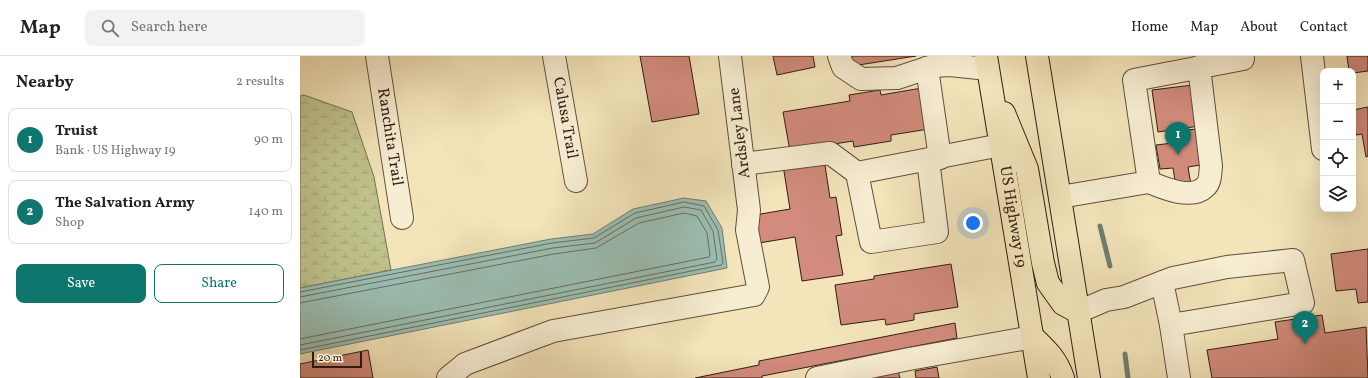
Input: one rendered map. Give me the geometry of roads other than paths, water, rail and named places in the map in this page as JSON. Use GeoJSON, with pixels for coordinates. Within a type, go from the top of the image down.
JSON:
{"type":"FeatureCollection","features":[{"type":"Feature","properties":{"kind":"highway"},"geometry":{"type":"LineString","coordinates":[[1037,56],[1089,378]]}},
{"type":"Feature","properties":{"kind":"highway"},"geometry":{"type":"LineString","coordinates":[[987,67],[1027,169],[1043,263],[1048,283],[1063,304],[1078,312]]}},
{"type":"Feature","properties":{"kind":"highway","name":"US Highway 19"},"geometry":{"type":"LineString","coordinates":[[987,67],[1039,378]]}},
{"type":"Feature","properties":{"kind":"highway"},"geometry":{"type":"LineString","coordinates":[[1033,338],[1050,352],[1059,367],[1062,378]]}},
{"type":"Feature","properties":{"kind":"street","name":"Ranchita Trail"},"geometry":{"type":"LineString","coordinates":[[377,56],[402,218]]}},
{"type":"Feature","properties":{"kind":"street","name":"Calusa Trail"},"geometry":{"type":"LineString","coordinates":[[554,56],[576,181]]}},
{"type":"Feature","properties":{"kind":"street","name":"Ardsley Lane"},"geometry":{"type":"LineString","coordinates":[[448,378],[465,364],[553,331],[754,295],[758,287],[747,230],[749,210],[730,56]]}},
{"type":"Feature","properties":{"kind":"street"},"geometry":{"type":"LineString","coordinates":[[839,56],[843,67],[861,79],[897,78],[927,68],[950,65],[987,67]]}},
{"type":"Feature","properties":{"kind":"street"},"geometry":{"type":"LineString","coordinates":[[1149,182],[1134,80],[1243,59],[1242,56]]}},
{"type":"Feature","properties":{"kind":"street"},"geometry":{"type":"LineString","coordinates":[[1312,56],[1322,140]]}},
{"type":"Feature","properties":{"kind":"street"},"geometry":{"type":"LineString","coordinates":[[1060,197],[1149,182],[1169,190],[1183,193],[1198,191],[1206,187],[1210,179],[1211,166],[1199,67]]}},
{"type":"Feature","properties":{"kind":"street"},"geometry":{"type":"LineString","coordinates":[[743,164],[830,153],[857,173],[871,242],[937,232],[934,159],[927,68]]}},
{"type":"Feature","properties":{"kind":"street"},"geometry":{"type":"LineString","coordinates":[[857,173],[1001,145]]}},
{"type":"Feature","properties":{"kind":"street"},"geometry":{"type":"LineString","coordinates":[[1078,312],[1106,300],[1124,297],[1173,278],[1227,267],[1293,260],[1302,303],[1171,325]]}},
{"type":"Feature","properties":{"kind":"street"},"geometry":{"type":"LineString","coordinates":[[1162,282],[1171,325],[1179,378]]}},
{"type":"Feature","properties":{"kind":"street"},"geometry":{"type":"LineString","coordinates":[[816,378],[903,369],[1033,338]]}},
{"type":"Feature","properties":{"kind":"water"},"geometry":{"type":"Polygon","coordinates":[[[684,198],[706,201],[722,228],[727,268],[300,354],[300,288],[551,239],[593,234],[633,209],[684,198]]]}},
{"type":"Feature","properties":{"kind":"waterway"},"geometry":{"type":"LineString","coordinates":[[1100,226],[1110,266]]}},
{"type":"Feature","properties":{"kind":"waterway"},"geometry":{"type":"LineString","coordinates":[[1125,354],[1128,378]]}},
{"type":"Feature","properties":{"kind":"place","name":"Truist"},"geometry":{"type":"Point","coordinates":[1178,155]}},
{"type":"Feature","properties":{"kind":"place","name":"The Salvation Army"},"geometry":{"type":"Point","coordinates":[1305,344]}}]}
